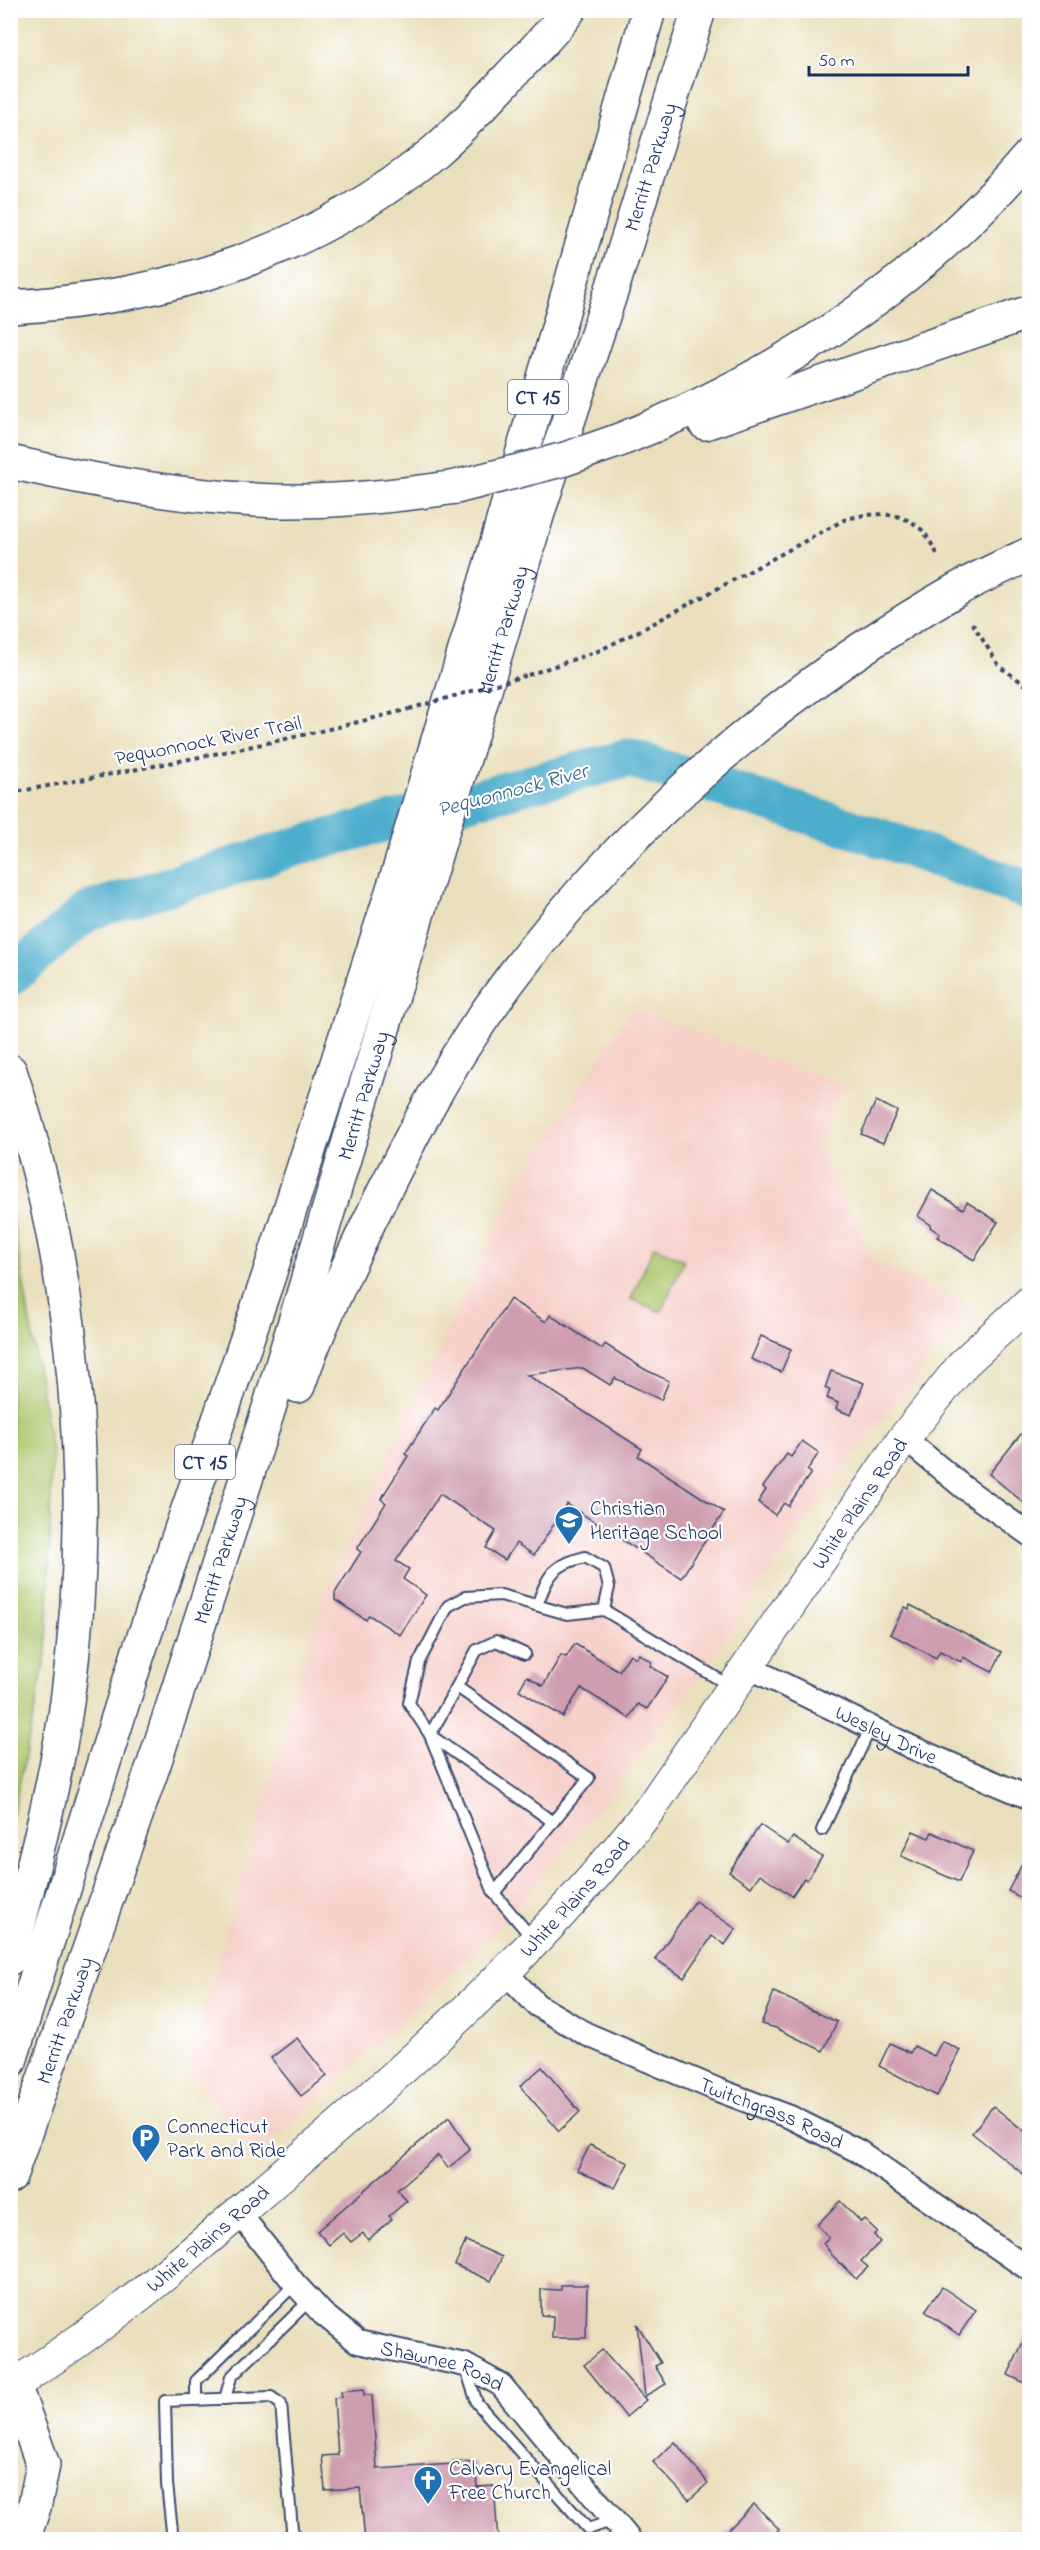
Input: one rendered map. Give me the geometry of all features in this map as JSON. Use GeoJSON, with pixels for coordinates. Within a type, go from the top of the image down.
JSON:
{"type":"FeatureCollection","features":[{"type":"Feature","properties":{"kind":"highway"},"geometry":{"type":"LineString","coordinates":[[10,307],[64,304],[140,292],[219,272],[290,242],[372,197],[434,152],[488,100],[568,10]]}},
{"type":"Feature","properties":{"kind":"highway","name":"Merritt Parkway"},"geometry":{"type":"LineString","coordinates":[[10,2061],[138,1654],[268,1278],[426,784],[649,10]]}},
{"type":"Feature","properties":{"kind":"highway","name":"Merritt Parkway"},"geometry":{"type":"LineString","coordinates":[[10,2176],[154,1761],[269,1408],[540,506],[613,286],[699,10]]}},
{"type":"Feature","properties":{"kind":"highway"},"geometry":{"type":"LineString","coordinates":[[615,448],[724,394],[827,335],[925,260],[968,220],[1029,155]]}},
{"type":"Feature","properties":{"kind":"highway"},"geometry":{"type":"LineString","coordinates":[[10,462],[117,484],[223,498],[338,500],[456,487],[615,448],[1029,312]]}},
{"type":"Feature","properties":{"kind":"highway"},"geometry":{"type":"LineString","coordinates":[[154,1761],[226,1594],[309,1354],[380,1199],[466,1043],[539,944],[609,862],[657,815],[758,726],[822,676],[894,628],[959,588],[1029,554]]}},
{"type":"Feature","properties":{"kind":"highway"},"geometry":{"type":"LineString","coordinates":[[10,1071],[27,1121],[49,1208],[67,1305],[77,1407],[81,1507],[77,1606],[67,1703],[40,1839],[10,1958]]}},
{"type":"Feature","properties":{"kind":"highway"},"geometry":{"type":"LineString","coordinates":[[12,2386],[43,2465],[35,2504],[23,2540]]}},
{"type":"Feature","properties":{"kind":"main road","name":"White Plains Road"},"geometry":{"type":"LineString","coordinates":[[12,2386],[115,2315],[239,2212],[376,2093],[506,1973],[609,1861],[636,1826],[904,1438],[964,1363],[1029,1302]]}},
{"type":"Feature","properties":{"kind":"street"},"geometry":{"type":"LineString","coordinates":[[904,1438],[963,1487],[1029,1535]]}},
{"type":"Feature","properties":{"kind":"street","name":"Wesley Drive"},"geometry":{"type":"LineString","coordinates":[[741,1677],[871,1727],[1029,1798]]}},
{"type":"Feature","properties":{"kind":"street","name":"Twitchgrass Road"},"geometry":{"type":"LineString","coordinates":[[506,1973],[537,2005],[586,2034],[718,2090],[790,2117],[858,2151],[1029,2270]]}},
{"type":"Feature","properties":{"kind":"street","name":"Shawnee Road"},"geometry":{"type":"LineString","coordinates":[[239,2212],[295,2284],[358,2342],[465,2365],[501,2385],[630,2540]]}},
{"type":"Feature","properties":{"kind":"lane"},"geometry":{"type":"LineString","coordinates":[[537,1605],[545,1583],[562,1563],[585,1557],[604,1568],[609,1587],[604,1610]]}},
{"type":"Feature","properties":{"kind":"lane"},"geometry":{"type":"LineString","coordinates":[[536,1941],[494,1893],[430,1735],[409,1703],[419,1662],[448,1606],[465,1598],[501,1595],[567,1614],[604,1610],[741,1677]]}},
{"type":"Feature","properties":{"kind":"lane"},"geometry":{"type":"LineString","coordinates":[[430,1735],[477,1650],[496,1641],[525,1654]]}},
{"type":"Feature","properties":{"kind":"lane"},"geometry":{"type":"LineString","coordinates":[[457,1687],[590,1778],[494,1893]]}},
{"type":"Feature","properties":{"kind":"lane"},"geometry":{"type":"LineString","coordinates":[[822,1830],[871,1727]]}},
{"type":"Feature","properties":{"kind":"lane"},"geometry":{"type":"LineString","coordinates":[[430,1735],[553,1822]]}},
{"type":"Feature","properties":{"kind":"lane"},"geometry":{"type":"LineString","coordinates":[[196,2400],[196,2380],[295,2284]]}},
{"type":"Feature","properties":{"kind":"lane"},"geometry":{"type":"LineString","coordinates":[[225,2399],[231,2377],[310,2300]]}},
{"type":"Feature","properties":{"kind":"lane"},"geometry":{"type":"LineString","coordinates":[[172,2540],[166,2484],[165,2401],[271,2397],[281,2404],[292,2529],[296,2540]]}},
{"type":"Feature","properties":{"kind":"path","name":"Pequonnock River Trail"},"geometry":{"type":"LineString","coordinates":[[10,793],[263,745],[409,709],[528,675],[598,651],[625,638],[844,520],[860,515],[877,513],[906,520],[921,530],[938,555]]}},
{"type":"Feature","properties":{"kind":"path"},"geometry":{"type":"LineString","coordinates":[[972,623],[1000,667],[1029,688]]}},
{"type":"Feature","properties":{"kind":"shaded area","name":"Christian Heritage School"},"geometry":{"type":"Polygon","coordinates":[[[631,1008],[843,1085],[817,1149],[876,1263],[977,1308],[927,1363],[827,1490],[693,1686],[613,1791],[493,1934],[257,2156],[187,2067],[322,1599],[517,1185],[631,1008]]]}},
{"type":"Feature","properties":{"kind":"green space"},"geometry":{"type":"Polygon","coordinates":[[[11,1208],[52,1454],[47,1651],[11,1824],[11,1208]]]}},
{"type":"Feature","properties":{"kind":"green space"},"geometry":{"type":"Polygon","coordinates":[[[654,1246],[684,1260],[661,1312],[631,1299],[654,1246]]]}},
{"type":"Feature","properties":{"kind":"building"},"geometry":{"type":"Polygon","coordinates":[[[876,1101],[897,1111],[883,1143],[861,1134],[876,1101]]]}},
{"type":"Feature","properties":{"kind":"building"},"geometry":{"type":"Polygon","coordinates":[[[932,1190],[963,1209],[967,1202],[998,1222],[974,1260],[937,1237],[940,1234],[918,1216],[932,1190]]]}},
{"type":"Feature","properties":{"kind":"building"},"geometry":{"type":"Polygon","coordinates":[[[510,1299],[546,1322],[550,1315],[602,1349],[605,1344],[644,1369],[669,1381],[661,1400],[615,1378],[610,1385],[583,1368],[527,1375],[642,1449],[638,1456],[724,1512],[681,1578],[567,1504],[534,1555],[516,1543],[505,1560],[486,1548],[496,1531],[440,1494],[396,1561],[409,1569],[403,1579],[426,1595],[400,1635],[369,1615],[366,1620],[335,1600],[335,1593],[361,1552],[357,1549],[386,1503],[381,1499],[408,1456],[405,1454],[435,1408],[438,1410],[510,1299]]]}},
{"type":"Feature","properties":{"kind":"building"},"geometry":{"type":"Polygon","coordinates":[[[761,1336],[791,1349],[781,1372],[751,1359],[761,1336]]]}},
{"type":"Feature","properties":{"kind":"building"},"geometry":{"type":"Polygon","coordinates":[[[831,1371],[864,1383],[851,1415],[836,1409],[838,1403],[827,1398],[830,1390],[825,1388],[831,1371]]]}},
{"type":"Feature","properties":{"kind":"building"},"geometry":{"type":"Polygon","coordinates":[[[1029,1424],[1029,1507],[989,1474],[1029,1424]]]}},
{"type":"Feature","properties":{"kind":"building"},"geometry":{"type":"Polygon","coordinates":[[[802,1441],[819,1453],[807,1470],[811,1473],[788,1506],[784,1503],[775,1515],[758,1502],[766,1490],[763,1487],[787,1454],[791,1457],[802,1441]]]}},
{"type":"Feature","properties":{"kind":"building"},"geometry":{"type":"Polygon","coordinates":[[[910,1605],[1002,1652],[992,1672],[963,1657],[961,1662],[940,1651],[936,1658],[890,1634],[905,1607],[909,1609],[910,1605]]]}},
{"type":"Feature","properties":{"kind":"building"},"geometry":{"type":"Polygon","coordinates":[[[575,1644],[619,1671],[630,1654],[636,1658],[639,1654],[652,1662],[650,1666],[668,1677],[647,1709],[638,1704],[629,1718],[581,1688],[563,1717],[519,1690],[527,1676],[543,1686],[561,1655],[566,1657],[575,1644]]]}},
{"type":"Feature","properties":{"kind":"building"},"geometry":{"type":"Polygon","coordinates":[[[760,1825],[788,1844],[793,1837],[822,1857],[807,1880],[804,1878],[792,1896],[760,1874],[751,1887],[729,1872],[760,1825]]]}},
{"type":"Feature","properties":{"kind":"building"},"geometry":{"type":"Polygon","coordinates":[[[913,1831],[929,1838],[932,1832],[973,1851],[959,1882],[901,1856],[913,1831]]]}},
{"type":"Feature","properties":{"kind":"building"},"geometry":{"type":"Polygon","coordinates":[[[1029,1851],[1029,1902],[1008,1891],[1029,1851]]]}},
{"type":"Feature","properties":{"kind":"building"},"geometry":{"type":"Polygon","coordinates":[[[695,1901],[736,1929],[725,1945],[712,1936],[684,1978],[655,1959],[695,1901]]]}},
{"type":"Feature","properties":{"kind":"building"},"geometry":{"type":"Polygon","coordinates":[[[774,1992],[837,2022],[823,2051],[776,2028],[761,2024],[774,1992]]]}},
{"type":"Feature","properties":{"kind":"building"},"geometry":{"type":"Polygon","coordinates":[[[297,2038],[327,2076],[301,2096],[271,2058],[297,2038]]]}},
{"type":"Feature","properties":{"kind":"building"},"geometry":{"type":"Polygon","coordinates":[[[942,2041],[960,2050],[937,2096],[879,2066],[890,2043],[910,2053],[914,2046],[934,2056],[942,2041]]]}},
{"type":"Feature","properties":{"kind":"building"},"geometry":{"type":"Polygon","coordinates":[[[542,2067],[580,2112],[559,2131],[520,2086],[542,2067]]]}},
{"type":"Feature","properties":{"kind":"building"},"geometry":{"type":"Polygon","coordinates":[[[993,2106],[1029,2135],[1029,2165],[1023,2174],[972,2133],[993,2106]]]}},
{"type":"Feature","properties":{"kind":"building"},"geometry":{"type":"Polygon","coordinates":[[[449,2117],[470,2150],[448,2168],[438,2155],[397,2190],[407,2201],[389,2216],[392,2219],[368,2240],[363,2233],[351,2242],[343,2233],[329,2245],[317,2231],[449,2117]]]}},
{"type":"Feature","properties":{"kind":"building"},"geometry":{"type":"Polygon","coordinates":[[[590,2145],[628,2163],[615,2188],[577,2170],[590,2145]]]}},
{"type":"Feature","properties":{"kind":"building"},"geometry":{"type":"Polygon","coordinates":[[[840,2201],[861,2222],[864,2219],[877,2231],[874,2235],[880,2242],[861,2261],[868,2267],[856,2279],[823,2243],[829,2237],[817,2225],[840,2201]]]}},
{"type":"Feature","properties":{"kind":"building"},"geometry":{"type":"Polygon","coordinates":[[[466,2241],[502,2257],[491,2281],[455,2265],[466,2241]]]}},
{"type":"Feature","properties":{"kind":"building"},"geometry":{"type":"Polygon","coordinates":[[[561,2285],[587,2285],[586,2338],[552,2338],[553,2316],[541,2315],[541,2289],[561,2290],[561,2285]]]}},
{"type":"Feature","properties":{"kind":"building"},"geometry":{"type":"Polygon","coordinates":[[[942,2287],[976,2310],[959,2335],[925,2311],[942,2287]]]}},
{"type":"Feature","properties":{"kind":"building"},"geometry":{"type":"Polygon","coordinates":[[[637,2324],[661,2363],[655,2366],[666,2384],[645,2396],[637,2324]]]}},
{"type":"Feature","properties":{"kind":"building"},"geometry":{"type":"Polygon","coordinates":[[[1029,2329],[1029,2385],[1008,2375],[1029,2329]]]}},
{"type":"Feature","properties":{"kind":"building"},"geometry":{"type":"Polygon","coordinates":[[[602,2350],[646,2400],[626,2417],[584,2365],[602,2350]]]}},
{"type":"Feature","properties":{"kind":"building","name":"Calvary Evangelical Free Church"},"geometry":{"type":"Polygon","coordinates":[[[364,2389],[364,2395],[372,2395],[377,2469],[453,2464],[453,2461],[475,2462],[477,2487],[494,2486],[498,2540],[365,2540],[360,2488],[325,2490],[322,2456],[338,2455],[334,2398],[342,2397],[341,2391],[364,2389]]]}},
{"type":"Feature","properties":{"kind":"building"},"geometry":{"type":"Polygon","coordinates":[[[675,2442],[708,2483],[689,2500],[653,2462],[675,2442]]]}},
{"type":"Feature","properties":{"kind":"building"},"geometry":{"type":"Polygon","coordinates":[[[754,2504],[779,2529],[768,2540],[718,2540],[754,2504]]]}},
{"type":"Feature","properties":{"kind":"waterway","name":"Pequonnock River"},"geometry":{"type":"LineString","coordinates":[[10,977],[88,911],[305,844],[629,758],[875,836],[1030,891]]}},
{"type":"Feature","properties":{"kind":"place","name":"Christian Heritage School"},"geometry":{"type":"Point","coordinates":[569,1546]}},
{"type":"Feature","properties":{"kind":"place","name":"Connecticut Park and Ride"},"geometry":{"type":"Point","coordinates":[146,2164]}},
{"type":"Feature","properties":{"kind":"place","name":"Calvary Evangelical Free Church"},"geometry":{"type":"Point","coordinates":[428,2506]}}]}
